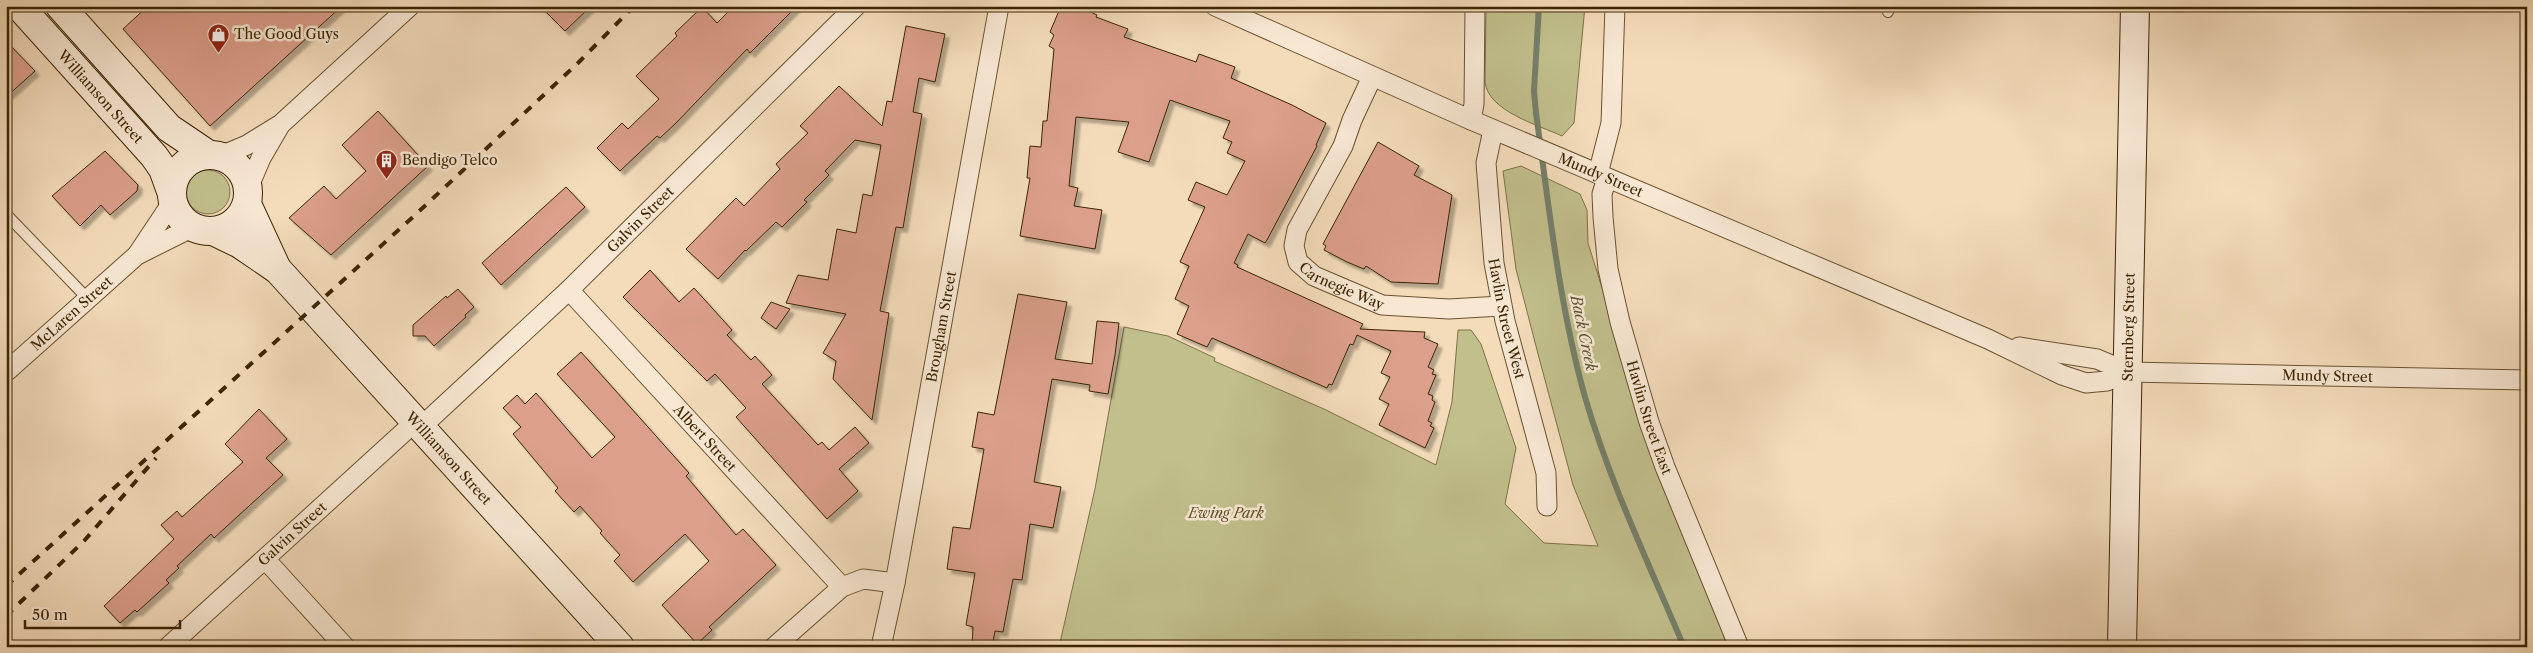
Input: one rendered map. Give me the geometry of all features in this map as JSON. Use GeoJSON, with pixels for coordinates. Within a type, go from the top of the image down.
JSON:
{"type":"FeatureCollection","features":[{"type":"Feature","properties":{"kind":"street","name":"Williamson Street"},"geometry":{"type":"LineString","coordinates":[[19,6],[154,156],[163,169],[172,198]]}},
{"type":"Feature","properties":{"kind":"street"},"geometry":{"type":"LineString","coordinates":[[60,6],[169,128],[234,165],[242,174],[247,198]]}},
{"type":"Feature","properties":{"kind":"street"},"geometry":{"type":"LineString","coordinates":[[281,124],[261,158],[237,220],[227,227],[203,229],[176,212],[172,198],[176,176],[184,166],[247,145],[281,124],[410,6]]}},
{"type":"Feature","properties":{"kind":"street","name":"Galvin Street"},"geometry":{"type":"LineString","coordinates":[[168,647],[264,558],[569,290],[856,6]]}},
{"type":"Feature","properties":{"kind":"street","name":"Brougham Street"},"geometry":{"type":"LineString","coordinates":[[881,647],[895,583],[999,6]]}},
{"type":"Feature","properties":{"kind":"street","name":"Mundy Street"},"geometry":{"type":"LineString","coordinates":[[1215,6],[1372,78],[1988,339],[2062,375],[2086,382],[2108,381],[2128,372],[2527,380]]}},
{"type":"Feature","properties":{"kind":"street"},"geometry":{"type":"LineString","coordinates":[[1471,120],[1474,104],[1475,6]]}},
{"type":"Feature","properties":{"kind":"street","name":"Havlin Street East"},"geometry":{"type":"LineString","coordinates":[[1615,6],[1611,124],[1602,194],[1608,269],[1620,322],[1649,422],[1665,467],[1739,647]]}},
{"type":"Feature","properties":{"kind":"street","name":"Sternberg Street"},"geometry":{"type":"LineString","coordinates":[[2122,647],[2135,6]]}},
{"type":"Feature","properties":{"kind":"street","name":"Carnegie Way"},"geometry":{"type":"LineString","coordinates":[[1372,78],[1352,120],[1343,146],[1297,230],[1294,246],[1298,262],[1303,269],[1314,276],[1382,305],[1449,309],[1501,306]]}},
{"type":"Feature","properties":{"kind":"street","name":"Havlin Street West"},"geometry":{"type":"LineString","coordinates":[[1493,130],[1486,163],[1494,264],[1501,306],[1543,456],[1546,474],[1547,506]]}},
{"type":"Feature","properties":{"kind":"street","name":"McLaren Street"},"geometry":{"type":"LineString","coordinates":[[6,372],[137,255],[172,198]]}},
{"type":"Feature","properties":{"kind":"street","name":"Williamson Street"},"geometry":{"type":"LineString","coordinates":[[247,198],[278,270]]}},
{"type":"Feature","properties":{"kind":"street","name":"Williamson Street"},"geometry":{"type":"LineString","coordinates":[[203,229],[240,244],[278,270],[620,647]]}},
{"type":"Feature","properties":{"kind":"street","name":"McLaren Street"},"geometry":{"type":"LineString","coordinates":[[137,255],[203,229]]}},
{"type":"Feature","properties":{"kind":"street","name":"Albert Street"},"geometry":{"type":"LineString","coordinates":[[569,290],[842,587]]}},
{"type":"Feature","properties":{"kind":"street"},"geometry":{"type":"LineString","coordinates":[[264,558],[345,647]]}},
{"type":"Feature","properties":{"kind":"street"},"geometry":{"type":"LineString","coordinates":[[774,647],[842,587],[863,580],[895,583]]}},
{"type":"Feature","properties":{"kind":"lane"},"geometry":{"type":"LineString","coordinates":[[6,214],[88,299]]}},
{"type":"Feature","properties":{"kind":"green space"},"geometry":{"type":"Polygon","coordinates":[[[1486,6],[1585,6],[1574,123],[1562,136],[1528,122],[1504,109],[1488,92],[1485,82],[1486,6]]]}},
{"type":"Feature","properties":{"kind":"green space","name":"Ewing Park"},"geometry":{"type":"Polygon","coordinates":[[[1521,166],[1580,194],[1587,210],[1588,243],[1653,451],[1732,647],[1059,647],[1095,489],[1124,327],[1168,336],[1215,358],[1214,361],[1324,409],[1436,465],[1452,402],[1458,330],[1471,330],[1481,344],[1516,448],[1505,504],[1544,543],[1598,546],[1573,485],[1516,269],[1503,171],[1521,166]]]}},
{"type":"Feature","properties":{"kind":"green space"},"geometry":{"type":"Polygon","coordinates":[[[208,170],[220,174],[226,180],[230,192],[226,204],[220,210],[208,214],[196,210],[190,204],[186,192],[190,180],[196,174],[208,170]]]}},
{"type":"Feature","properties":{"kind":"building","name":"The Good Guys"},"geometry":{"type":"Polygon","coordinates":[[[148,6],[342,6],[210,126],[123,29],[148,6]]]}},
{"type":"Feature","properties":{"kind":"building"},"geometry":{"type":"Polygon","coordinates":[[[540,6],[591,6],[565,31],[540,6]]]}},
{"type":"Feature","properties":{"kind":"building"},"geometry":{"type":"Polygon","coordinates":[[[734,6],[797,6],[750,53],[747,49],[660,138],[657,136],[620,171],[597,148],[622,123],[628,129],[659,99],[636,76],[677,36],[675,33],[702,7],[717,23],[734,6]]]}},
{"type":"Feature","properties":{"kind":"building"},"geometry":{"type":"Polygon","coordinates":[[[1061,6],[1078,6],[1097,15],[1096,17],[1128,29],[1124,37],[1196,62],[1199,54],[1235,67],[1231,78],[1292,105],[1326,123],[1317,146],[1267,240],[1265,243],[1248,234],[1234,263],[1238,265],[1237,267],[1363,324],[1360,329],[1425,332],[1424,338],[1438,344],[1428,367],[1434,370],[1432,374],[1436,375],[1428,394],[1433,396],[1432,400],[1435,402],[1428,421],[1432,423],[1430,426],[1434,428],[1425,448],[1379,425],[1389,404],[1379,399],[1390,377],[1381,373],[1391,351],[1357,335],[1353,345],[1350,344],[1332,385],[1329,384],[1327,388],[1212,338],[1207,347],[1177,334],[1189,306],[1175,299],[1189,266],[1180,262],[1205,207],[1188,200],[1196,182],[1227,195],[1245,161],[1227,153],[1232,142],[1223,138],[1230,121],[1170,100],[1149,162],[1118,152],[1129,122],[1076,117],[1069,186],[1078,188],[1074,206],[1102,210],[1095,249],[1020,236],[1030,178],[1027,178],[1030,146],[1041,147],[1043,121],[1047,121],[1054,49],[1049,46],[1054,35],[1050,32],[1061,6]]]}},
{"type":"Feature","properties":{"kind":"building"},"geometry":{"type":"Polygon","coordinates":[[[906,26],[945,34],[935,82],[919,78],[913,112],[922,114],[903,228],[896,227],[880,311],[889,313],[872,420],[833,379],[836,361],[823,353],[846,314],[786,303],[798,275],[828,280],[837,229],[856,233],[863,194],[872,196],[881,145],[855,140],[825,171],[829,175],[804,200],[807,202],[782,227],[776,222],[745,250],[718,279],[686,249],[736,198],[744,206],[780,169],[776,164],[808,133],[800,126],[839,86],[882,126],[887,101],[892,102],[906,26]]]}},
{"type":"Feature","properties":{"kind":"building"},"geometry":{"type":"Polygon","coordinates":[[[6,41],[35,71],[6,97],[6,41]]]}},
{"type":"Feature","properties":{"kind":"building","name":"Bendigo Telco"},"geometry":{"type":"Polygon","coordinates":[[[378,111],[428,166],[331,255],[289,218],[324,186],[336,199],[366,171],[342,145],[378,111]]]}},
{"type":"Feature","properties":{"kind":"building"},"geometry":{"type":"Polygon","coordinates":[[[1378,142],[1419,166],[1414,175],[1452,195],[1438,284],[1391,282],[1366,266],[1364,269],[1324,250],[1326,246],[1323,244],[1378,142]]]}},
{"type":"Feature","properties":{"kind":"building"},"geometry":{"type":"Polygon","coordinates":[[[105,151],[138,185],[137,191],[110,215],[101,205],[80,226],[52,196],[105,151]]]}},
{"type":"Feature","properties":{"kind":"building"},"geometry":{"type":"Polygon","coordinates":[[[566,187],[585,207],[501,285],[482,263],[566,187]]]}},
{"type":"Feature","properties":{"kind":"building"},"geometry":{"type":"Polygon","coordinates":[[[650,270],[679,302],[694,288],[732,330],[727,335],[751,360],[755,356],[772,375],[762,384],[818,445],[822,442],[829,450],[855,427],[869,443],[839,469],[858,491],[827,519],[736,417],[746,408],[715,374],[707,381],[623,297],[650,270]]]}},
{"type":"Feature","properties":{"kind":"building"},"geometry":{"type":"Polygon","coordinates":[[[458,289],[474,307],[465,315],[466,317],[434,346],[425,336],[413,336],[413,325],[446,296],[447,298],[458,289]]]}},
{"type":"Feature","properties":{"kind":"building"},"geometry":{"type":"Polygon","coordinates":[[[1018,294],[1067,302],[1055,359],[1092,364],[1097,321],[1119,323],[1115,355],[1108,394],[1089,391],[1090,385],[1052,379],[1034,482],[1061,487],[1053,528],[1030,524],[1022,580],[1013,579],[1003,632],[995,631],[992,647],[972,647],[973,627],[966,625],[975,573],[947,569],[953,527],[970,529],[984,449],[972,447],[978,412],[994,415],[1018,294]]]}},
{"type":"Feature","properties":{"kind":"building"},"geometry":{"type":"Polygon","coordinates":[[[771,302],[790,309],[776,329],[761,318],[771,302]]]}},
{"type":"Feature","properties":{"kind":"building"},"geometry":{"type":"Polygon","coordinates":[[[581,352],[689,473],[686,476],[736,535],[743,529],[776,565],[709,627],[712,630],[697,644],[662,605],[709,561],[685,534],[633,582],[614,561],[620,555],[600,533],[602,531],[580,506],[574,512],[555,491],[558,488],[513,434],[521,427],[503,408],[517,395],[525,404],[536,393],[592,458],[615,437],[557,374],[581,352]]]}},
{"type":"Feature","properties":{"kind":"building"},"geometry":{"type":"Polygon","coordinates":[[[259,409],[287,439],[266,458],[283,475],[214,538],[211,534],[177,566],[179,568],[166,580],[169,583],[137,612],[135,610],[120,623],[104,606],[174,539],[161,525],[177,511],[182,517],[243,462],[225,444],[259,409]]]}},
{"type":"Feature","properties":{"kind":"waterway","name":"Back Creek"},"geometry":{"type":"LineString","coordinates":[[1539,6],[1534,91],[1561,291],[1568,327],[1585,397],[1606,461],[1684,647]]}},
{"type":"Feature","properties":{"kind":"railway"},"geometry":{"type":"LineString","coordinates":[[6,586],[414,216],[578,63],[634,6]]}},
{"type":"Feature","properties":{"kind":"railway"},"geometry":{"type":"LineString","coordinates":[[6,616],[84,541],[156,458]]}},
{"type":"Feature","properties":{"kind":"place","name":"The Good Guys"},"geometry":{"type":"Point","coordinates":[218,53]}},
{"type":"Feature","properties":{"kind":"place","name":"Bendigo Telco"},"geometry":{"type":"Point","coordinates":[386,179]}}]}
